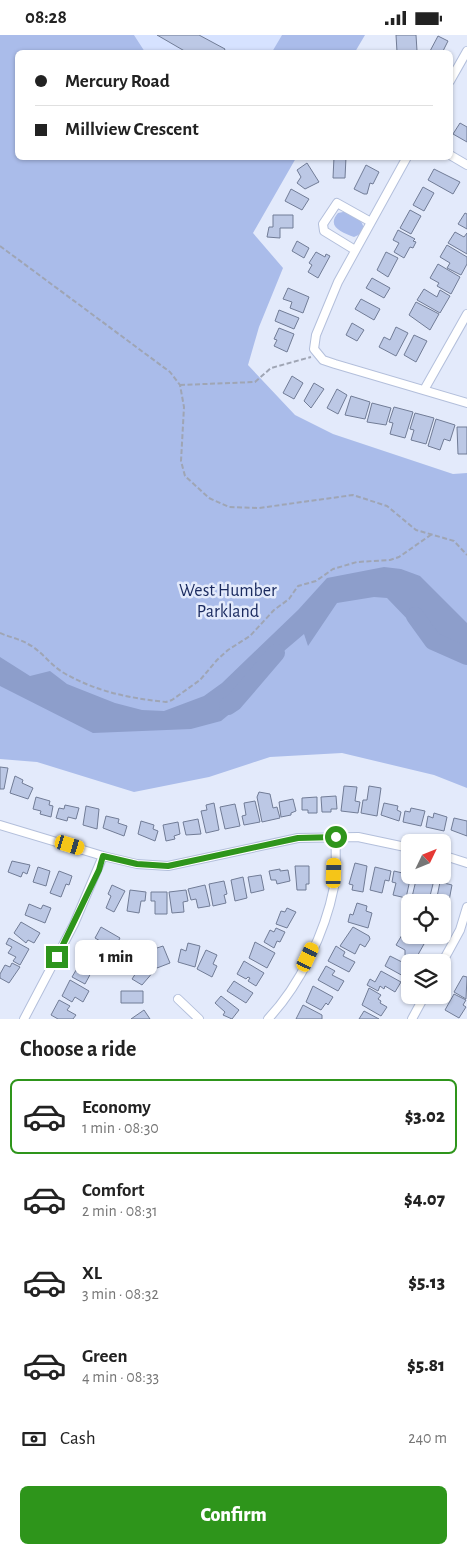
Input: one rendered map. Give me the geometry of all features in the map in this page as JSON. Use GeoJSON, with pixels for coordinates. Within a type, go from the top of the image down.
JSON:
{"type":"FeatureCollection","features":[{"type":"Feature","properties":{"kind":"street"},"geometry":{"type":"LineString","coordinates":[[453,76],[467,51]]}},
{"type":"Feature","properties":{"kind":"street"},"geometry":{"type":"LineString","coordinates":[[453,157],[467,165]]}},
{"type":"Feature","properties":{"kind":"street"},"geometry":{"type":"LineString","coordinates":[[405,160],[338,282],[316,335],[314,349],[317,355],[335,364],[467,403]]}},
{"type":"Feature","properties":{"kind":"street"},"geometry":{"type":"LineString","coordinates":[[355,250],[324,231],[323,224],[332,208],[337,203],[371,222]]}},
{"type":"Feature","properties":{"kind":"street"},"geometry":{"type":"LineString","coordinates":[[424,391],[467,313]]}},
{"type":"Feature","properties":{"kind":"street"},"geometry":{"type":"LineString","coordinates":[[0,825],[103,856],[137,864],[168,866],[298,838],[358,837],[401,846]]}},
{"type":"Feature","properties":{"kind":"street"},"geometry":{"type":"LineString","coordinates":[[268,1019],[302,972],[322,927],[334,886],[336,837]]}},
{"type":"Feature","properties":{"kind":"street"},"geometry":{"type":"LineString","coordinates":[[24,1019],[74,924],[103,856]]}},
{"type":"Feature","properties":{"kind":"street"},"geometry":{"type":"LineString","coordinates":[[451,858],[467,863]]}},
{"type":"Feature","properties":{"kind":"street"},"geometry":{"type":"LineString","coordinates":[[447,954],[460,930],[467,907]]}},
{"type":"Feature","properties":{"kind":"street"},"geometry":{"type":"LineString","coordinates":[[178,999],[199,1019]]}},
{"type":"Feature","properties":{"kind":"street"},"geometry":{"type":"LineString","coordinates":[[412,1019],[420,1004]]}},
{"type":"Feature","properties":{"kind":"path"},"geometry":{"type":"LineString","coordinates":[[0,247],[170,372],[180,385],[184,407],[181,461],[186,476],[208,498],[229,507],[259,508],[354,495],[387,506],[416,530],[454,541],[467,555]]}},
{"type":"Feature","properties":{"kind":"path"},"geometry":{"type":"LineString","coordinates":[[180,385],[255,383],[271,368],[317,355]]}},
{"type":"Feature","properties":{"kind":"path"},"geometry":{"type":"LineString","coordinates":[[0,633],[11,639],[27,643],[63,673],[108,692],[144,701],[172,700],[200,681],[228,650],[250,636],[274,610],[289,599],[298,586],[316,581],[333,569],[357,562],[390,560],[399,557],[432,534]]}},
{"type":"Feature","properties":{"kind":"shaded area"},"geometry":{"type":"Polygon","coordinates":[[[134,35],[282,35],[274,50],[144,50],[134,35]]]}},
{"type":"Feature","properties":{"kind":"shaded area"},"geometry":{"type":"Polygon","coordinates":[[[384,567],[401,569],[420,576],[467,623],[467,661],[412,624],[387,598],[374,597],[337,603],[308,646],[304,634],[250,680],[246,687],[243,703],[221,721],[191,729],[93,733],[0,686],[0,657],[30,676],[50,671],[67,684],[115,703],[142,710],[164,711],[204,696],[222,683],[298,610],[327,578],[384,567]]]}},
{"type":"Feature","properties":{"kind":"green space","name":"West Humber Parkland"},"geometry":{"type":"Polygon","coordinates":[[[0,35],[134,35],[144,50],[15,50],[15,160],[295,160],[253,233],[283,268],[259,327],[248,365],[295,415],[333,434],[453,474],[467,473],[467,788],[434,775],[342,753],[270,757],[209,777],[134,792],[37,762],[0,759],[0,35]]]}},
{"type":"Feature","properties":{"kind":"green space"},"geometry":{"type":"Polygon","coordinates":[[[282,35],[365,35],[356,50],[273,50],[282,35]]]}},
{"type":"Feature","properties":{"kind":"green space"},"geometry":{"type":"Polygon","coordinates":[[[348,211],[360,220],[363,227],[363,231],[354,237],[337,228],[334,222],[338,213],[348,211]]]}},
{"type":"Feature","properties":{"kind":"building"},"geometry":{"type":"Polygon","coordinates":[[[157,35],[199,35],[225,49],[224,50],[183,50],[157,35]]]}},
{"type":"Feature","properties":{"kind":"building"},"geometry":{"type":"Polygon","coordinates":[[[396,35],[416,35],[417,50],[397,50],[396,35]]]}},
{"type":"Feature","properties":{"kind":"building"},"geometry":{"type":"Polygon","coordinates":[[[438,36],[448,41],[444,50],[431,50],[438,36]]]}},
{"type":"Feature","properties":{"kind":"building"},"geometry":{"type":"Polygon","coordinates":[[[460,123],[467,127],[467,142],[453,134],[460,123]]]}},
{"type":"Feature","properties":{"kind":"building"},"geometry":{"type":"Polygon","coordinates":[[[334,160],[346,160],[345,178],[333,178],[334,160]]]}},
{"type":"Feature","properties":{"kind":"building"},"geometry":{"type":"Polygon","coordinates":[[[307,163],[319,182],[305,189],[297,183],[301,177],[297,170],[307,163]]]}},
{"type":"Feature","properties":{"kind":"building"},"geometry":{"type":"Polygon","coordinates":[[[366,165],[379,172],[373,184],[370,183],[367,194],[364,194],[354,189],[366,165]]]}},
{"type":"Feature","properties":{"kind":"building"},"geometry":{"type":"Polygon","coordinates":[[[434,169],[460,182],[453,194],[428,180],[434,169]]]}},
{"type":"Feature","properties":{"kind":"building"},"geometry":{"type":"Polygon","coordinates":[[[423,187],[434,193],[424,211],[413,205],[423,187]]]}},
{"type":"Feature","properties":{"kind":"building"},"geometry":{"type":"Polygon","coordinates":[[[291,189],[309,199],[302,210],[285,201],[291,189]]]}},
{"type":"Feature","properties":{"kind":"building"},"geometry":{"type":"Polygon","coordinates":[[[410,210],[421,216],[411,234],[400,228],[410,210]]]}},
{"type":"Feature","properties":{"kind":"building"},"geometry":{"type":"Polygon","coordinates":[[[465,213],[467,214],[467,229],[458,224],[465,213]]]}},
{"type":"Feature","properties":{"kind":"building"},"geometry":{"type":"Polygon","coordinates":[[[273,215],[293,215],[293,228],[280,228],[280,238],[267,237],[269,227],[273,227],[273,215]]]}},
{"type":"Feature","properties":{"kind":"building"},"geometry":{"type":"Polygon","coordinates":[[[398,230],[415,239],[413,241],[416,242],[413,248],[410,247],[404,258],[394,252],[399,243],[393,240],[398,230]]]}},
{"type":"Feature","properties":{"kind":"building"},"geometry":{"type":"Polygon","coordinates":[[[455,232],[464,237],[467,233],[467,254],[448,243],[455,232]]]}},
{"type":"Feature","properties":{"kind":"building"},"geometry":{"type":"Polygon","coordinates":[[[297,241],[309,248],[304,258],[292,251],[297,241]]]}},
{"type":"Feature","properties":{"kind":"building"},"geometry":{"type":"Polygon","coordinates":[[[447,245],[467,257],[467,264],[461,275],[447,268],[450,263],[440,257],[447,245]]]}},
{"type":"Feature","properties":{"kind":"building"},"geometry":{"type":"Polygon","coordinates":[[[316,252],[325,257],[326,254],[330,256],[318,278],[308,272],[312,265],[309,263],[316,252]]]}},
{"type":"Feature","properties":{"kind":"building"},"geometry":{"type":"Polygon","coordinates":[[[386,252],[398,258],[388,277],[377,270],[386,252]]]}},
{"type":"Feature","properties":{"kind":"building"},"geometry":{"type":"Polygon","coordinates":[[[438,264],[460,277],[451,294],[437,286],[439,283],[430,278],[438,264]]]}},
{"type":"Feature","properties":{"kind":"building"},"geometry":{"type":"Polygon","coordinates":[[[372,278],[390,288],[384,298],[366,288],[372,278]]]}},
{"type":"Feature","properties":{"kind":"building"},"geometry":{"type":"Polygon","coordinates":[[[288,288],[309,297],[303,313],[290,308],[292,302],[283,299],[288,288]]]}},
{"type":"Feature","properties":{"kind":"building"},"geometry":{"type":"Polygon","coordinates":[[[424,289],[437,297],[440,290],[450,296],[440,313],[417,300],[424,289]]]}},
{"type":"Feature","properties":{"kind":"building"},"geometry":{"type":"Polygon","coordinates":[[[361,299],[380,309],[374,320],[355,309],[361,299]]]}},
{"type":"Feature","properties":{"kind":"building"},"geometry":{"type":"Polygon","coordinates":[[[416,302],[439,314],[430,330],[409,315],[416,302]]]}},
{"type":"Feature","properties":{"kind":"building"},"geometry":{"type":"Polygon","coordinates":[[[279,310],[299,318],[294,329],[275,321],[279,310]]]}},
{"type":"Feature","properties":{"kind":"building"},"geometry":{"type":"Polygon","coordinates":[[[352,323],[364,330],[357,341],[346,335],[352,323]]]}},
{"type":"Feature","properties":{"kind":"building"},"geometry":{"type":"Polygon","coordinates":[[[396,327],[408,333],[396,356],[379,347],[384,337],[390,340],[396,327]]]}},
{"type":"Feature","properties":{"kind":"building"},"geometry":{"type":"Polygon","coordinates":[[[279,328],[294,334],[287,352],[274,346],[277,340],[274,339],[279,328]]]}},
{"type":"Feature","properties":{"kind":"building"},"geometry":{"type":"Polygon","coordinates":[[[414,335],[427,341],[416,362],[404,355],[414,335]]]}},
{"type":"Feature","properties":{"kind":"building"},"geometry":{"type":"Polygon","coordinates":[[[292,376],[303,383],[294,399],[283,393],[292,376]]]}},
{"type":"Feature","properties":{"kind":"building"},"geometry":{"type":"Polygon","coordinates":[[[314,383],[324,389],[311,408],[304,401],[314,383]]]}},
{"type":"Feature","properties":{"kind":"building"},"geometry":{"type":"Polygon","coordinates":[[[337,389],[347,395],[338,414],[327,408],[337,389]]]}},
{"type":"Feature","properties":{"kind":"building"},"geometry":{"type":"Polygon","coordinates":[[[351,396],[370,402],[365,419],[345,415],[351,396]]]}},
{"type":"Feature","properties":{"kind":"building"},"geometry":{"type":"Polygon","coordinates":[[[372,403],[391,408],[386,425],[367,422],[372,403]]]}},
{"type":"Feature","properties":{"kind":"building"},"geometry":{"type":"Polygon","coordinates":[[[394,407],[413,412],[405,438],[390,434],[393,423],[389,422],[394,407]]]}},
{"type":"Feature","properties":{"kind":"building"},"geometry":{"type":"Polygon","coordinates":[[[415,413],[434,418],[426,444],[411,440],[414,430],[410,429],[415,413]]]}},
{"type":"Feature","properties":{"kind":"building"},"geometry":{"type":"Polygon","coordinates":[[[436,419],[455,425],[450,441],[444,439],[440,450],[428,446],[436,419]]]}},
{"type":"Feature","properties":{"kind":"building"},"geometry":{"type":"Polygon","coordinates":[[[457,427],[467,427],[467,454],[458,454],[457,427]]]}},
{"type":"Feature","properties":{"kind":"building"},"geometry":{"type":"Polygon","coordinates":[[[0,767],[8,768],[4,789],[0,789],[0,767]]]}},
{"type":"Feature","properties":{"kind":"building"},"geometry":{"type":"Polygon","coordinates":[[[15,776],[23,780],[22,783],[33,788],[28,799],[10,793],[15,776]]]}},
{"type":"Feature","properties":{"kind":"building"},"geometry":{"type":"Polygon","coordinates":[[[344,786],[357,787],[355,801],[360,802],[358,813],[341,811],[344,786]]]}},
{"type":"Feature","properties":{"kind":"building"},"geometry":{"type":"Polygon","coordinates":[[[369,786],[381,788],[377,816],[361,813],[363,800],[367,800],[369,786]]]}},
{"type":"Feature","properties":{"kind":"building"},"geometry":{"type":"Polygon","coordinates":[[[259,792],[270,794],[273,808],[277,807],[280,818],[262,822],[257,797],[259,792]]]}},
{"type":"Feature","properties":{"kind":"building"},"geometry":{"type":"Polygon","coordinates":[[[336,796],[337,809],[331,809],[331,812],[322,812],[321,797],[336,796]]]}},
{"type":"Feature","properties":{"kind":"building"},"geometry":{"type":"Polygon","coordinates":[[[36,797],[50,801],[49,805],[53,806],[51,817],[40,814],[41,811],[33,809],[36,797]]]}},
{"type":"Feature","properties":{"kind":"building"},"geometry":{"type":"Polygon","coordinates":[[[317,797],[317,813],[308,813],[308,810],[302,810],[302,798],[317,797]]]}},
{"type":"Feature","properties":{"kind":"building"},"geometry":{"type":"Polygon","coordinates":[[[293,799],[296,811],[291,813],[291,815],[281,817],[279,802],[293,799]]]}},
{"type":"Feature","properties":{"kind":"building"},"geometry":{"type":"Polygon","coordinates":[[[255,801],[260,822],[244,825],[242,816],[246,815],[244,803],[255,801]]]}},
{"type":"Feature","properties":{"kind":"building"},"geometry":{"type":"Polygon","coordinates":[[[214,803],[219,830],[206,833],[201,811],[207,810],[206,805],[214,803]]]}},
{"type":"Feature","properties":{"kind":"building"},"geometry":{"type":"Polygon","coordinates":[[[384,803],[398,806],[397,810],[401,812],[399,821],[381,815],[384,803]]]}},
{"type":"Feature","properties":{"kind":"building"},"geometry":{"type":"Polygon","coordinates":[[[235,804],[240,826],[225,829],[220,807],[235,804]]]}},
{"type":"Feature","properties":{"kind":"building"},"geometry":{"type":"Polygon","coordinates":[[[65,805],[79,808],[76,819],[68,817],[67,821],[56,818],[59,808],[64,809],[65,805]]]}},
{"type":"Feature","properties":{"kind":"building"},"geometry":{"type":"Polygon","coordinates":[[[86,806],[99,809],[97,829],[83,825],[86,806]]]}},
{"type":"Feature","properties":{"kind":"building"},"geometry":{"type":"Polygon","coordinates":[[[411,808],[425,811],[421,826],[403,822],[405,811],[410,812],[411,808]]]}},
{"type":"Feature","properties":{"kind":"building"},"geometry":{"type":"Polygon","coordinates":[[[434,813],[447,817],[444,831],[426,827],[428,816],[433,818],[434,813]]]}},
{"type":"Feature","properties":{"kind":"building"},"geometry":{"type":"Polygon","coordinates":[[[106,816],[119,819],[118,823],[127,826],[124,836],[103,828],[106,816]]]}},
{"type":"Feature","properties":{"kind":"building"},"geometry":{"type":"Polygon","coordinates":[[[454,818],[467,821],[467,836],[451,830],[454,818]]]}},
{"type":"Feature","properties":{"kind":"building"},"geometry":{"type":"Polygon","coordinates":[[[198,819],[201,834],[186,835],[183,822],[198,819]]]}},
{"type":"Feature","properties":{"kind":"building"},"geometry":{"type":"Polygon","coordinates":[[[141,821],[154,825],[153,829],[158,831],[155,841],[138,834],[141,821]]]}},
{"type":"Feature","properties":{"kind":"building"},"geometry":{"type":"Polygon","coordinates":[[[178,822],[180,834],[174,836],[175,839],[166,841],[163,825],[178,822]]]}},
{"type":"Feature","properties":{"kind":"building"},"geometry":{"type":"Polygon","coordinates":[[[12,861],[30,865],[27,874],[23,872],[21,877],[8,872],[12,861]]]}},
{"type":"Feature","properties":{"kind":"building"},"geometry":{"type":"Polygon","coordinates":[[[355,863],[367,866],[363,892],[352,890],[353,885],[349,884],[355,863]]]}},
{"type":"Feature","properties":{"kind":"building"},"geometry":{"type":"Polygon","coordinates":[[[295,866],[309,866],[309,884],[306,884],[306,890],[297,890],[295,866]]]}},
{"type":"Feature","properties":{"kind":"building"},"geometry":{"type":"Polygon","coordinates":[[[38,867],[50,871],[46,886],[33,882],[38,867]]]}},
{"type":"Feature","properties":{"kind":"building"},"geometry":{"type":"Polygon","coordinates":[[[375,867],[391,871],[389,881],[385,880],[382,893],[370,890],[375,867]]]}},
{"type":"Feature","properties":{"kind":"building"},"geometry":{"type":"Polygon","coordinates":[[[280,869],[280,871],[288,870],[290,881],[277,884],[276,880],[271,880],[269,871],[280,869]]]}},
{"type":"Feature","properties":{"kind":"building"},"geometry":{"type":"Polygon","coordinates":[[[59,871],[72,876],[69,885],[66,884],[61,897],[50,893],[59,871]]]}},
{"type":"Feature","properties":{"kind":"building"},"geometry":{"type":"Polygon","coordinates":[[[394,871],[401,873],[401,884],[409,884],[407,894],[401,894],[401,897],[393,895],[396,883],[392,882],[394,871]]]}},
{"type":"Feature","properties":{"kind":"building"},"geometry":{"type":"Polygon","coordinates":[[[261,875],[264,890],[251,893],[248,877],[261,875]]]}},
{"type":"Feature","properties":{"kind":"building"},"geometry":{"type":"Polygon","coordinates":[[[243,877],[247,898],[235,901],[231,880],[243,877]]]}},
{"type":"Feature","properties":{"kind":"building"},"geometry":{"type":"Polygon","coordinates":[[[224,881],[227,894],[224,895],[226,903],[213,906],[209,884],[224,881]]]}},
{"type":"Feature","properties":{"kind":"building"},"geometry":{"type":"Polygon","coordinates":[[[415,884],[433,884],[430,894],[413,894],[415,884]]]}},
{"type":"Feature","properties":{"kind":"building"},"geometry":{"type":"Polygon","coordinates":[[[440,884],[452,885],[450,894],[438,894],[440,884]]]}},
{"type":"Feature","properties":{"kind":"building"},"geometry":{"type":"Polygon","coordinates":[[[112,885],[125,891],[114,912],[106,908],[111,896],[108,894],[112,885]]]}},
{"type":"Feature","properties":{"kind":"building"},"geometry":{"type":"Polygon","coordinates":[[[205,885],[210,906],[198,908],[196,899],[191,900],[188,889],[205,885]]]}},
{"type":"Feature","properties":{"kind":"building"},"geometry":{"type":"Polygon","coordinates":[[[130,890],[146,892],[145,901],[141,901],[139,913],[127,911],[130,890]]]}},
{"type":"Feature","properties":{"kind":"building"},"geometry":{"type":"Polygon","coordinates":[[[186,890],[188,901],[183,902],[184,912],[172,913],[169,892],[186,890]]]}},
{"type":"Feature","properties":{"kind":"building"},"geometry":{"type":"Polygon","coordinates":[[[151,892],[167,892],[167,914],[155,914],[155,901],[151,901],[151,892]]]}},
{"type":"Feature","properties":{"kind":"building"},"geometry":{"type":"Polygon","coordinates":[[[357,903],[367,906],[366,911],[372,913],[368,928],[348,922],[350,914],[353,915],[357,903]]]}},
{"type":"Feature","properties":{"kind":"building"},"geometry":{"type":"Polygon","coordinates":[[[29,904],[41,909],[43,905],[51,908],[45,923],[25,915],[29,904]]]}},
{"type":"Feature","properties":{"kind":"building"},"geometry":{"type":"Polygon","coordinates":[[[287,908],[296,912],[287,928],[276,924],[281,911],[285,912],[287,908]]]}},
{"type":"Feature","properties":{"kind":"building"},"geometry":{"type":"Polygon","coordinates":[[[21,922],[40,933],[34,943],[28,940],[26,943],[14,933],[21,922]]]}},
{"type":"Feature","properties":{"kind":"building"},"geometry":{"type":"Polygon","coordinates":[[[101,927],[120,938],[114,949],[95,938],[101,927]]]}},
{"type":"Feature","properties":{"kind":"building"},"geometry":{"type":"Polygon","coordinates":[[[353,927],[369,936],[370,939],[365,947],[360,944],[355,954],[340,946],[353,927]]]}},
{"type":"Feature","properties":{"kind":"building"},"geometry":{"type":"Polygon","coordinates":[[[276,928],[285,932],[280,942],[277,941],[274,948],[264,942],[270,930],[274,932],[276,928]]]}},
{"type":"Feature","properties":{"kind":"building"},"geometry":{"type":"Polygon","coordinates":[[[401,937],[401,944],[424,944],[418,954],[405,954],[405,950],[396,945],[401,937]]]}},
{"type":"Feature","properties":{"kind":"building"},"geometry":{"type":"Polygon","coordinates":[[[9,938],[29,949],[20,965],[13,961],[16,957],[8,953],[12,947],[6,944],[9,938]]]}},
{"type":"Feature","properties":{"kind":"building"},"geometry":{"type":"Polygon","coordinates":[[[255,942],[275,953],[267,968],[249,958],[255,942]]]}},
{"type":"Feature","properties":{"kind":"building"},"geometry":{"type":"Polygon","coordinates":[[[92,943],[100,947],[97,951],[109,958],[103,968],[84,957],[92,943]]]}},
{"type":"Feature","properties":{"kind":"building"},"geometry":{"type":"Polygon","coordinates":[[[188,943],[200,946],[195,967],[178,962],[181,949],[186,951],[188,943]]]}},
{"type":"Feature","properties":{"kind":"building"},"geometry":{"type":"Polygon","coordinates":[[[163,946],[170,963],[157,968],[151,950],[163,946]]]}},
{"type":"Feature","properties":{"kind":"building"},"geometry":{"type":"Polygon","coordinates":[[[336,946],[345,952],[343,956],[355,962],[349,972],[328,961],[336,946]]]}},
{"type":"Feature","properties":{"kind":"building"},"geometry":{"type":"Polygon","coordinates":[[[206,950],[217,955],[213,964],[217,966],[212,977],[197,969],[206,950]]]}},
{"type":"Feature","properties":{"kind":"building"},"geometry":{"type":"Polygon","coordinates":[[[390,956],[401,962],[401,975],[385,966],[390,956]]]}},
{"type":"Feature","properties":{"kind":"building"},"geometry":{"type":"Polygon","coordinates":[[[82,960],[90,965],[88,969],[92,971],[85,984],[72,977],[82,960]]]}},
{"type":"Feature","properties":{"kind":"building"},"geometry":{"type":"Polygon","coordinates":[[[244,961],[264,973],[256,986],[248,981],[250,978],[246,979],[237,974],[244,961]]]}},
{"type":"Feature","properties":{"kind":"building"},"geometry":{"type":"Polygon","coordinates":[[[12,963],[20,967],[9,983],[0,978],[0,974],[5,965],[10,967],[12,963]]]}},
{"type":"Feature","properties":{"kind":"building"},"geometry":{"type":"Polygon","coordinates":[[[146,965],[154,971],[142,985],[132,979],[140,967],[144,969],[146,965]]]}},
{"type":"Feature","properties":{"kind":"building"},"geometry":{"type":"Polygon","coordinates":[[[326,966],[335,971],[332,975],[344,981],[338,991],[318,980],[326,966]]]}},
{"type":"Feature","properties":{"kind":"building"},"geometry":{"type":"Polygon","coordinates":[[[381,971],[401,982],[395,992],[385,986],[384,989],[380,986],[378,991],[367,985],[370,979],[375,982],[381,971]]]}},
{"type":"Feature","properties":{"kind":"building"},"geometry":{"type":"Polygon","coordinates":[[[463,976],[467,977],[466,999],[454,992],[463,976]]]}},
{"type":"Feature","properties":{"kind":"building"},"geometry":{"type":"Polygon","coordinates":[[[70,980],[89,991],[83,1002],[75,997],[72,1002],[62,996],[70,980]]]}},
{"type":"Feature","properties":{"kind":"building"},"geometry":{"type":"Polygon","coordinates":[[[234,981],[253,993],[246,1003],[227,991],[234,981]]]}},
{"type":"Feature","properties":{"kind":"building"},"geometry":{"type":"Polygon","coordinates":[[[313,986],[333,997],[328,1005],[326,1003],[321,1010],[306,1002],[313,986]]]}},
{"type":"Feature","properties":{"kind":"building"},"geometry":{"type":"Polygon","coordinates":[[[369,988],[381,995],[378,999],[381,1001],[380,1003],[387,1007],[381,1016],[362,1005],[369,988]]]}},
{"type":"Feature","properties":{"kind":"building"},"geometry":{"type":"Polygon","coordinates":[[[121,991],[143,991],[143,1003],[121,1003],[121,991]]]}},
{"type":"Feature","properties":{"kind":"building"},"geometry":{"type":"Polygon","coordinates":[[[454,994],[466,1000],[463,1005],[466,1007],[459,1018],[445,1010],[448,1004],[451,1004],[454,994]]]}},
{"type":"Feature","properties":{"kind":"building"},"geometry":{"type":"Polygon","coordinates":[[[221,996],[239,1010],[232,1019],[223,1015],[225,1012],[215,1003],[221,996]]]}},
{"type":"Feature","properties":{"kind":"building"},"geometry":{"type":"Polygon","coordinates":[[[59,1000],[70,1006],[67,1010],[76,1015],[73,1019],[58,1019],[51,1015],[59,1000]]]}},
{"type":"Feature","properties":{"kind":"building"},"geometry":{"type":"Polygon","coordinates":[[[303,1005],[322,1015],[322,1019],[296,1019],[303,1005]]]}},
{"type":"Feature","properties":{"kind":"building"},"geometry":{"type":"Polygon","coordinates":[[[144,1010],[150,1019],[131,1019],[144,1010]]]}},
{"type":"Feature","properties":{"kind":"building"},"geometry":{"type":"Polygon","coordinates":[[[364,1011],[379,1019],[359,1019],[364,1011]]]}},
{"type":"Feature","properties":{"kind":"waterway"},"geometry":{"type":"LineString","coordinates":[[415,616],[433,641],[467,656]]}},
{"type":"Feature","properties":{"kind":"waterway"},"geometry":{"type":"LineString","coordinates":[[228,706],[234,702],[276,653]]}},
{"type":"Feature","properties":{"kind":"route"},"geometry":{"type":"LineString","coordinates":[[57,957],[99,870],[103,856],[137,864],[168,866],[298,838],[336,837]]}}]}
